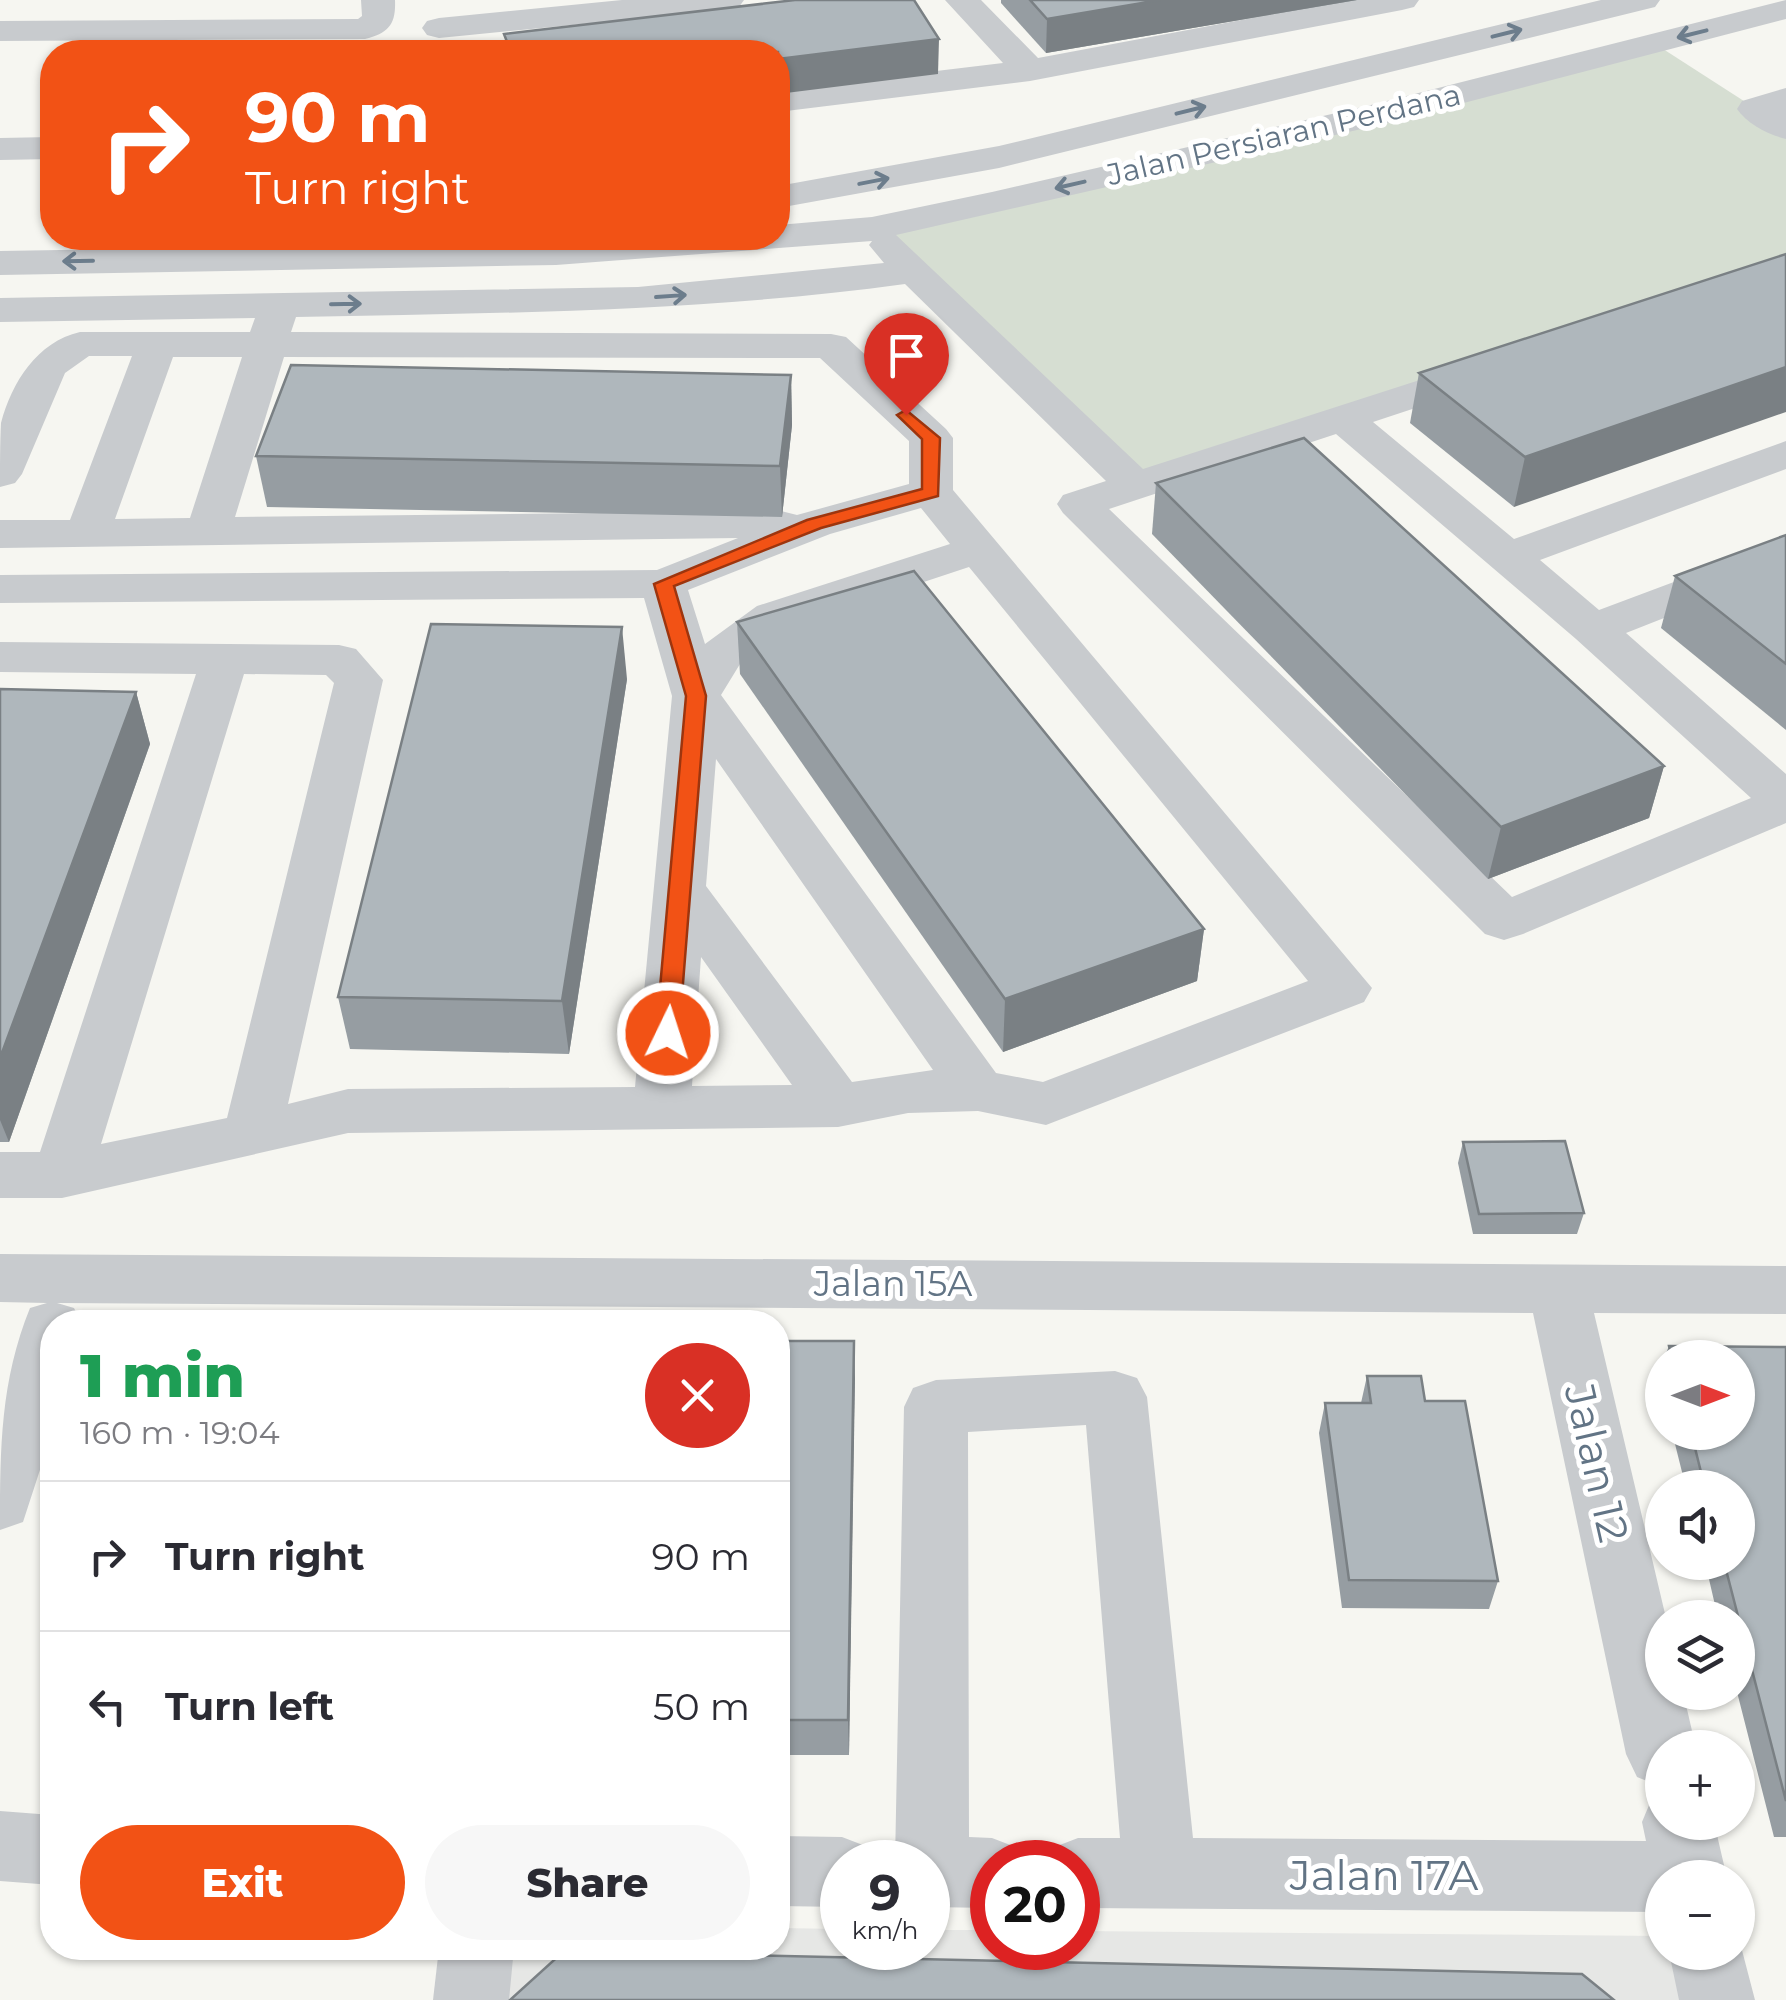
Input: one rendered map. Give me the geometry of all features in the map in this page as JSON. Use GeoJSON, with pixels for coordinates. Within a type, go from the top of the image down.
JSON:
{"type":"FeatureCollection","features":[{"type":"Feature","properties":{"kind":"street"},"geometry":{"type":"LineString","coordinates":[[0,32],[365,28],[379,20],[378,0]]}},
{"type":"Feature","properties":{"kind":"street"},"geometry":{"type":"LineString","coordinates":[[439,27],[727,0]]}},
{"type":"Feature","properties":{"kind":"street"},"geometry":{"type":"LineString","coordinates":[[962,0],[1030,70]]}},
{"type":"Feature","properties":{"kind":"street"},"geometry":{"type":"LineString","coordinates":[[790,100],[1030,70],[1402,0]]}},
{"type":"Feature","properties":{"kind":"street","name":"Jalan Persiaran Perdana"},"geometry":{"type":"LineString","coordinates":[[790,195],[999,156],[1643,0]]}},
{"type":"Feature","properties":{"kind":"street","name":"Jalan Persiaran Perdana"},"geometry":{"type":"LineString","coordinates":[[790,236],[872,229],[1378,114],[1786,9]]}},
{"type":"Feature","properties":{"kind":"street"},"geometry":{"type":"LineString","coordinates":[[1786,98],[1756,108],[1786,128]]}},
{"type":"Feature","properties":{"kind":"street"},"geometry":{"type":"LineString","coordinates":[[0,149],[40,148]]}},
{"type":"Feature","properties":{"kind":"street"},"geometry":{"type":"LineString","coordinates":[[872,229],[1136,486]]}},
{"type":"Feature","properties":{"kind":"street"},"geometry":{"type":"LineString","coordinates":[[2,242],[40,231]]}},
{"type":"Feature","properties":{"kind":"street"},"geometry":{"type":"LineString","coordinates":[[2,242],[40,243]]}},
{"type":"Feature","properties":{"kind":"street"},"geometry":{"type":"LineString","coordinates":[[371,250],[556,254],[610,250]]}},
{"type":"Feature","properties":{"kind":"street"},"geometry":{"type":"LineString","coordinates":[[0,474],[46,366],[80,344],[272,324],[810,285],[914,270]]}},
{"type":"Feature","properties":{"kind":"street"},"geometry":{"type":"LineString","coordinates":[[0,310],[189,332]]}},
{"type":"Feature","properties":{"kind":"street"},"geometry":{"type":"LineString","coordinates":[[0,1174],[62,1174],[252,1136],[348,1111],[838,1106],[908,1092],[978,1090],[1046,1104],[1345,988],[931,492],[931,438],[831,346],[272,324]]}},
{"type":"Feature","properties":{"kind":"street"},"geometry":{"type":"LineString","coordinates":[[209,530],[272,324]]}},
{"type":"Feature","properties":{"kind":"street"},"geometry":{"type":"LineString","coordinates":[[87,534],[189,332]]}},
{"type":"Feature","properties":{"kind":"street"},"geometry":{"type":"LineString","coordinates":[[1343,418],[1593,629],[1786,802],[1504,921],[1079,504],[1136,486],[1343,418],[1528,358]]}},
{"type":"Feature","properties":{"kind":"street"},"geometry":{"type":"LineString","coordinates":[[1507,557],[1786,454]]}},
{"type":"Feature","properties":{"kind":"street"},"geometry":{"type":"LineString","coordinates":[[0,589],[663,584],[814,524],[931,492]]}},
{"type":"Feature","properties":{"kind":"street"},"geometry":{"type":"LineString","coordinates":[[0,534],[814,524]]}},
{"type":"Feature","properties":{"kind":"street"},"geometry":{"type":"LineString","coordinates":[[662,1105],[696,696],[722,654],[774,616],[980,549]]}},
{"type":"Feature","properties":{"kind":"street"},"geometry":{"type":"LineString","coordinates":[[1593,629],[1786,554]]}},
{"type":"Feature","properties":{"kind":"street"},"geometry":{"type":"LineString","coordinates":[[663,584],[696,696],[978,1090]]}},
{"type":"Feature","properties":{"kind":"street"},"geometry":{"type":"LineString","coordinates":[[0,657],[339,660],[359,680],[252,1136]]}},
{"type":"Feature","properties":{"kind":"street"},"geometry":{"type":"LineString","coordinates":[[62,1174],[225,658]]}},
{"type":"Feature","properties":{"kind":"street"},"geometry":{"type":"LineString","coordinates":[[679,888],[838,1106]]}},
{"type":"Feature","properties":{"kind":"street","name":"Jalan 15A"},"geometry":{"type":"LineString","coordinates":[[0,1278],[58,1309],[1558,1288],[1786,1290]]}},
{"type":"Feature","properties":{"kind":"street","name":"Jalan 12"},"geometry":{"type":"LineString","coordinates":[[1558,1288],[1657,1730]]}},
{"type":"Feature","properties":{"kind":"street"},"geometry":{"type":"LineString","coordinates":[[0,1502],[40,1369]]}},
{"type":"Feature","properties":{"kind":"street"},"geometry":{"type":"LineString","coordinates":[[951,1872],[936,1407],[1115,1397],[1160,1874]]}},
{"type":"Feature","properties":{"kind":"street"},"geometry":{"type":"LineString","coordinates":[[0,1846],[40,1849]]}},
{"type":"Feature","properties":{"kind":"street"},"geometry":{"type":"LineString","coordinates":[[790,1871],[820,1872]]}},
{"type":"Feature","properties":{"kind":"street","name":"Jalan 17A"},"geometry":{"type":"LineString","coordinates":[[1100,1873],[1645,1877]]}},
{"type":"Feature","properties":{"kind":"street"},"geometry":{"type":"LineString","coordinates":[[471,2000],[476,1960]]}},
{"type":"Feature","properties":{"kind":"street"},"geometry":{"type":"LineString","coordinates":[[1711,1970],[1718,2000]]}},
{"type":"Feature","properties":{"kind":"shaded area"},"geometry":{"type":"Polygon","coordinates":[[[1660,47],[1786,128],[1786,273],[1135,486],[875,230],[1660,47]]]}},
{"type":"Feature","properties":{"kind":"shaded area"},"geometry":{"type":"Polygon","coordinates":[[[790,1928],[820,1929],[820,1970],[950,1970],[950,1930],[970,1930],[970,1970],[1100,1970],[1100,1931],[1645,1936],[1645,1970],[1680,1970],[1686,2000],[498,2000],[503,1960],[790,1960],[790,1928]]]}},
{"type":"Feature","properties":{"kind":"building"},"geometry":{"type":"Polygon","coordinates":[[[795,0],[914,0],[939,39],[790,58],[790,40],[506,40],[504,34],[795,0]]]}},
{"type":"Feature","properties":{"kind":"building"},"geometry":{"type":"Polygon","coordinates":[[[1030,0],[1160,0],[1047,19],[1030,0]]]}},
{"type":"Feature","properties":{"kind":"building"},"geometry":{"type":"Polygon","coordinates":[[[1786,254],[1786,367],[1525,457],[1419,373],[1786,254]]]}},
{"type":"Feature","properties":{"kind":"building"},"geometry":{"type":"Polygon","coordinates":[[[291,365],[791,375],[780,466],[256,456],[291,365]]]}},
{"type":"Feature","properties":{"kind":"building"},"geometry":{"type":"Polygon","coordinates":[[[1304,438],[1664,766],[1501,827],[1156,483],[1304,438]]]}},
{"type":"Feature","properties":{"kind":"building"},"geometry":{"type":"Polygon","coordinates":[[[1786,535],[1786,664],[1675,576],[1786,535]]]}},
{"type":"Feature","properties":{"kind":"building"},"geometry":{"type":"Polygon","coordinates":[[[914,571],[1204,929],[1005,999],[737,622],[914,571]]]}},
{"type":"Feature","properties":{"kind":"building"},"geometry":{"type":"Polygon","coordinates":[[[431,624],[622,627],[562,1001],[338,997],[431,624]]]}},
{"type":"Feature","properties":{"kind":"building"},"geometry":{"type":"Polygon","coordinates":[[[0,689],[136,692],[0,1058],[0,689]]]}},
{"type":"Feature","properties":{"kind":"building"},"geometry":{"type":"Polygon","coordinates":[[[1565,1141],[1584,1213],[1479,1214],[1463,1142],[1565,1141]]]}},
{"type":"Feature","properties":{"kind":"building"},"geometry":{"type":"Polygon","coordinates":[[[790,1341],[854,1341],[848,1720],[790,1720],[790,1341]]]}},
{"type":"Feature","properties":{"kind":"building"},"geometry":{"type":"Polygon","coordinates":[[[1755,1347],[1786,1347],[1786,1801],[1755,1682],[1755,1600],[1734,1600],[1729,1580],[1755,1580],[1755,1470],[1700,1470],[1696,1450],[1755,1450],[1755,1347]]]}},
{"type":"Feature","properties":{"kind":"building"},"geometry":{"type":"Polygon","coordinates":[[[1367,1376],[1421,1376],[1425,1401],[1465,1401],[1498,1581],[1349,1580],[1325,1403],[1371,1403],[1367,1376]]]}},
{"type":"Feature","properties":{"kind":"building"},"geometry":{"type":"Polygon","coordinates":[[[790,1956],[820,1957],[820,1970],[950,1970],[950,1960],[970,1960],[970,1970],[1100,1970],[1100,1963],[1582,1974],[1614,2000],[510,2000],[554,1960],[790,1960],[790,1956]]]}},
{"type":"Feature","properties":{"kind":"route"},"geometry":{"type":"LineString","coordinates":[[668,1033],[696,696],[663,584],[814,524],[931,492],[931,438],[906,415]]}}]}
